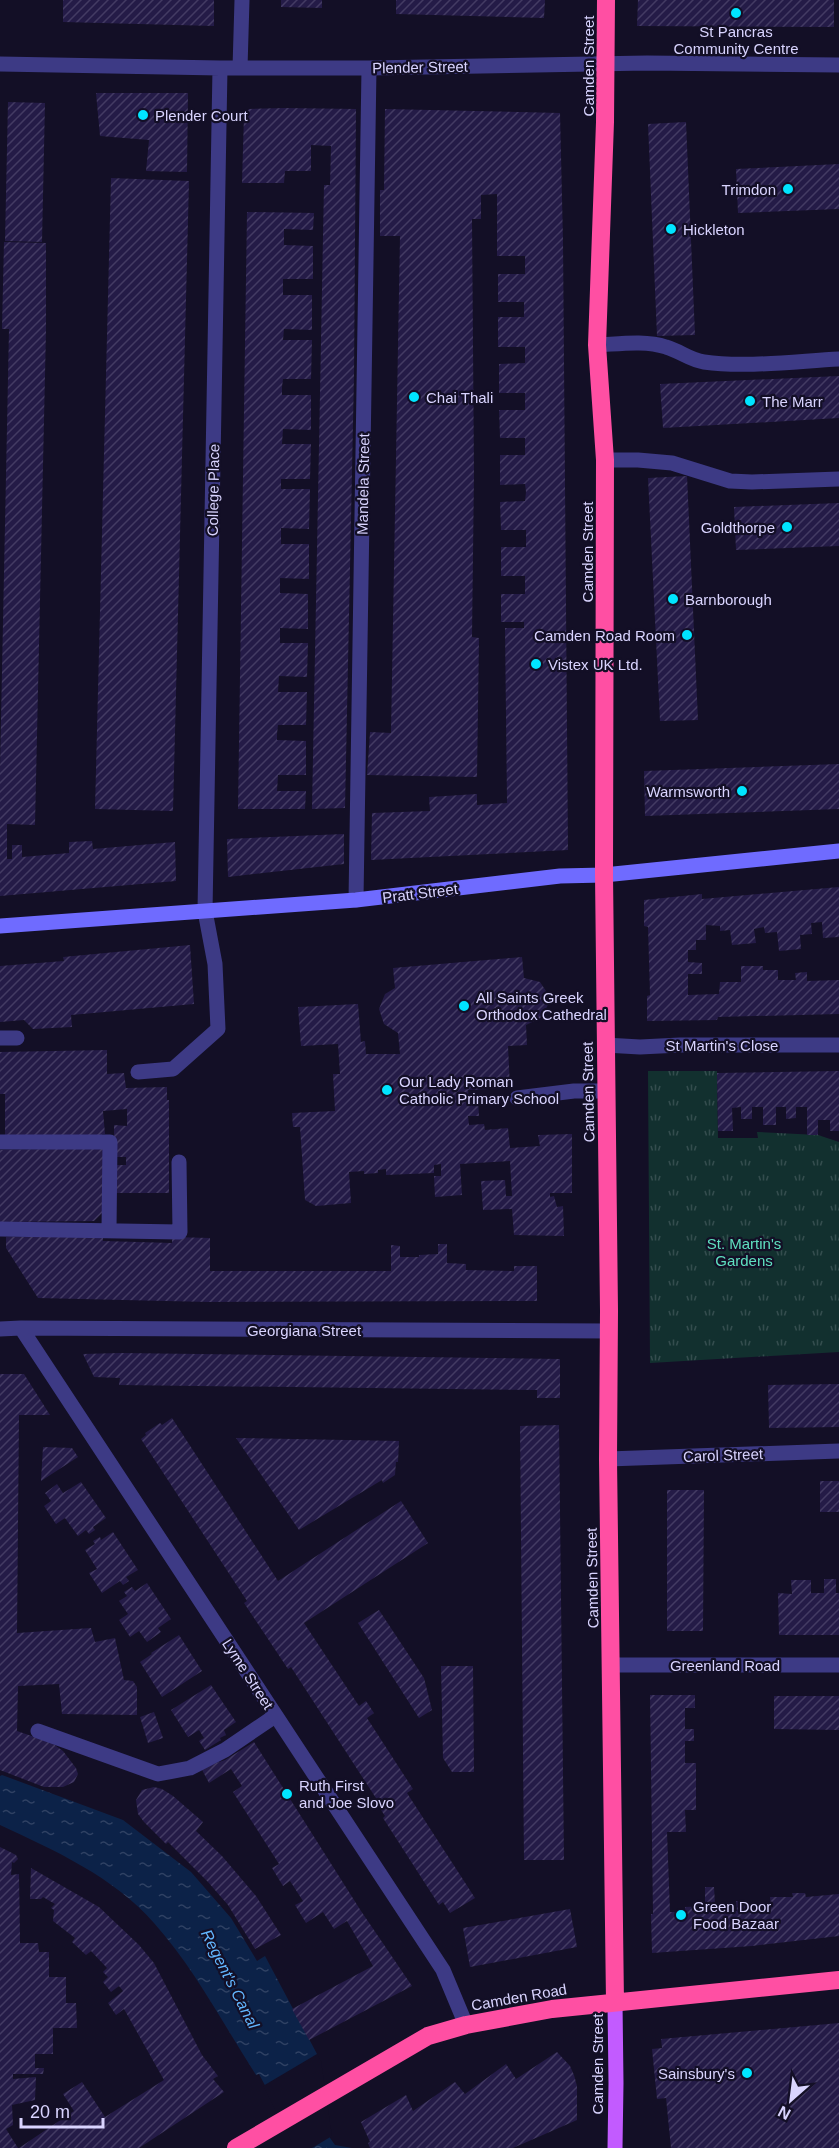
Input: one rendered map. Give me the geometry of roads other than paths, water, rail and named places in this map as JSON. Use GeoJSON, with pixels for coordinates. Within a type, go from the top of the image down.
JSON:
{"type":"FeatureCollection","features":[{"type":"Feature","properties":{"kind":"highway","name":"Camden Street"},"geometry":{"type":"LineString","coordinates":[[606,0],[605,122],[597,345],[605,460],[605,1045],[615,2002]]}},
{"type":"Feature","properties":{"kind":"highway","name":"Camden Road"},"geometry":{"type":"LineString","coordinates":[[236,2148],[429,2036],[466,2025],[552,2008],[839,1980]]}},
{"type":"Feature","properties":{"kind":"main road","name":"Camden Street"},"geometry":{"type":"LineString","coordinates":[[615,2002],[615,2148]]}},
{"type":"Feature","properties":{"kind":"street"},"geometry":{"type":"LineString","coordinates":[[240,68],[242,0]]}},
{"type":"Feature","properties":{"kind":"street","name":"Plender Street"},"geometry":{"type":"LineString","coordinates":[[0,64],[220,68],[606,64],[839,65]]}},
{"type":"Feature","properties":{"kind":"street","name":"College Place"},"geometry":{"type":"LineString","coordinates":[[138,1072],[173,1069],[218,1029],[215,964],[205,911],[220,68]]}},
{"type":"Feature","properties":{"kind":"street","name":"Mandela Street"},"geometry":{"type":"LineString","coordinates":[[356,900],[369,68]]}},
{"type":"Feature","properties":{"kind":"street"},"geometry":{"type":"LineString","coordinates":[[597,345],[657,344],[705,363],[733,364],[839,359]]}},
{"type":"Feature","properties":{"kind":"street"},"geometry":{"type":"LineString","coordinates":[[605,460],[672,463],[730,481],[741,482],[839,478]]}},
{"type":"Feature","properties":{"kind":"street","name":"Pratt Street"},"geometry":{"type":"LineString","coordinates":[[0,926],[356,900],[560,876],[604,875],[839,851]]}},
{"type":"Feature","properties":{"kind":"street"},"geometry":{"type":"LineString","coordinates":[[0,1038],[17,1038]]}},
{"type":"Feature","properties":{"kind":"street","name":"St Martin's Close"},"geometry":{"type":"LineString","coordinates":[[605,1045],[640,1047],[839,1045]]}},
{"type":"Feature","properties":{"kind":"street"},"geometry":{"type":"LineString","coordinates":[[517,1098],[574,1091],[606,1091]]}},
{"type":"Feature","properties":{"kind":"street"},"geometry":{"type":"LineString","coordinates":[[0,1142],[110,1142],[109,1230]]}},
{"type":"Feature","properties":{"kind":"street"},"geometry":{"type":"LineString","coordinates":[[0,1229],[180,1232],[179,1162]]}},
{"type":"Feature","properties":{"kind":"street","name":"Lyme Street"},"geometry":{"type":"LineString","coordinates":[[21,1328],[442,1970],[466,2025]]}},
{"type":"Feature","properties":{"kind":"street","name":"Georgiana Street"},"geometry":{"type":"LineString","coordinates":[[0,1329],[608,1331]]}},
{"type":"Feature","properties":{"kind":"street","name":"Carol Street"},"geometry":{"type":"LineString","coordinates":[[608,1459],[839,1451]]}},
{"type":"Feature","properties":{"kind":"street","name":"Greenland Road"},"geometry":{"type":"LineString","coordinates":[[612,1665],[839,1665]]}},
{"type":"Feature","properties":{"kind":"street"},"geometry":{"type":"LineString","coordinates":[[38,1731],[158,1774],[190,1768],[225,1750],[274,1716]]}},
{"type":"Feature","properties":{"kind":"water","name":"Regent's Canal"},"geometry":{"type":"Polygon","coordinates":[[[0,1776],[123,1820],[191,1872],[231,1918],[257,1961],[265,1956],[317,2054],[330,2138],[335,2145],[352,2148],[298,2148],[259,2074],[256,2075],[183,1959],[154,1923],[121,1892],[102,1878],[62,1855],[0,1825],[0,1776]]]}},
{"type":"Feature","properties":{"kind":"place","name":"St Pancras Community Centre"},"geometry":{"type":"Point","coordinates":[736,13]}},
{"type":"Feature","properties":{"kind":"place","name":"Plender Court"},"geometry":{"type":"Point","coordinates":[143,115]}},
{"type":"Feature","properties":{"kind":"place","name":"Trimdon"},"geometry":{"type":"Point","coordinates":[788,189]}},
{"type":"Feature","properties":{"kind":"place","name":"Hickleton"},"geometry":{"type":"Point","coordinates":[671,229]}},
{"type":"Feature","properties":{"kind":"place","name":"Chai Thali"},"geometry":{"type":"Point","coordinates":[414,397]}},
{"type":"Feature","properties":{"kind":"place","name":"The Marr"},"geometry":{"type":"Point","coordinates":[750,401]}},
{"type":"Feature","properties":{"kind":"place","name":"Goldthorpe"},"geometry":{"type":"Point","coordinates":[787,527]}},
{"type":"Feature","properties":{"kind":"place","name":"Barnborough"},"geometry":{"type":"Point","coordinates":[673,599]}},
{"type":"Feature","properties":{"kind":"place","name":"Camden Road Room"},"geometry":{"type":"Point","coordinates":[687,635]}},
{"type":"Feature","properties":{"kind":"place","name":"Vistex UK Ltd."},"geometry":{"type":"Point","coordinates":[536,664]}},
{"type":"Feature","properties":{"kind":"place","name":"Warmsworth"},"geometry":{"type":"Point","coordinates":[742,791]}},
{"type":"Feature","properties":{"kind":"place","name":"All Saints Greek Orthodox Cathedral"},"geometry":{"type":"Point","coordinates":[464,1006]}},
{"type":"Feature","properties":{"kind":"place","name":"Our Lady Roman Catholic Primary School"},"geometry":{"type":"Point","coordinates":[387,1090]}},
{"type":"Feature","properties":{"kind":"place","name":"Ruth First and Joe Slovo"},"geometry":{"type":"Point","coordinates":[287,1794]}},
{"type":"Feature","properties":{"kind":"place","name":"Green Door Food Bazaar"},"geometry":{"type":"Point","coordinates":[681,1915]}},
{"type":"Feature","properties":{"kind":"place","name":"Sainsbury's"},"geometry":{"type":"Point","coordinates":[747,2073]}},
{"type":"Feature","properties":{"kind":"park label","name":"St. Martin's Gardens"},"geometry":{"type":"Point","coordinates":[744,1252]}}]}
